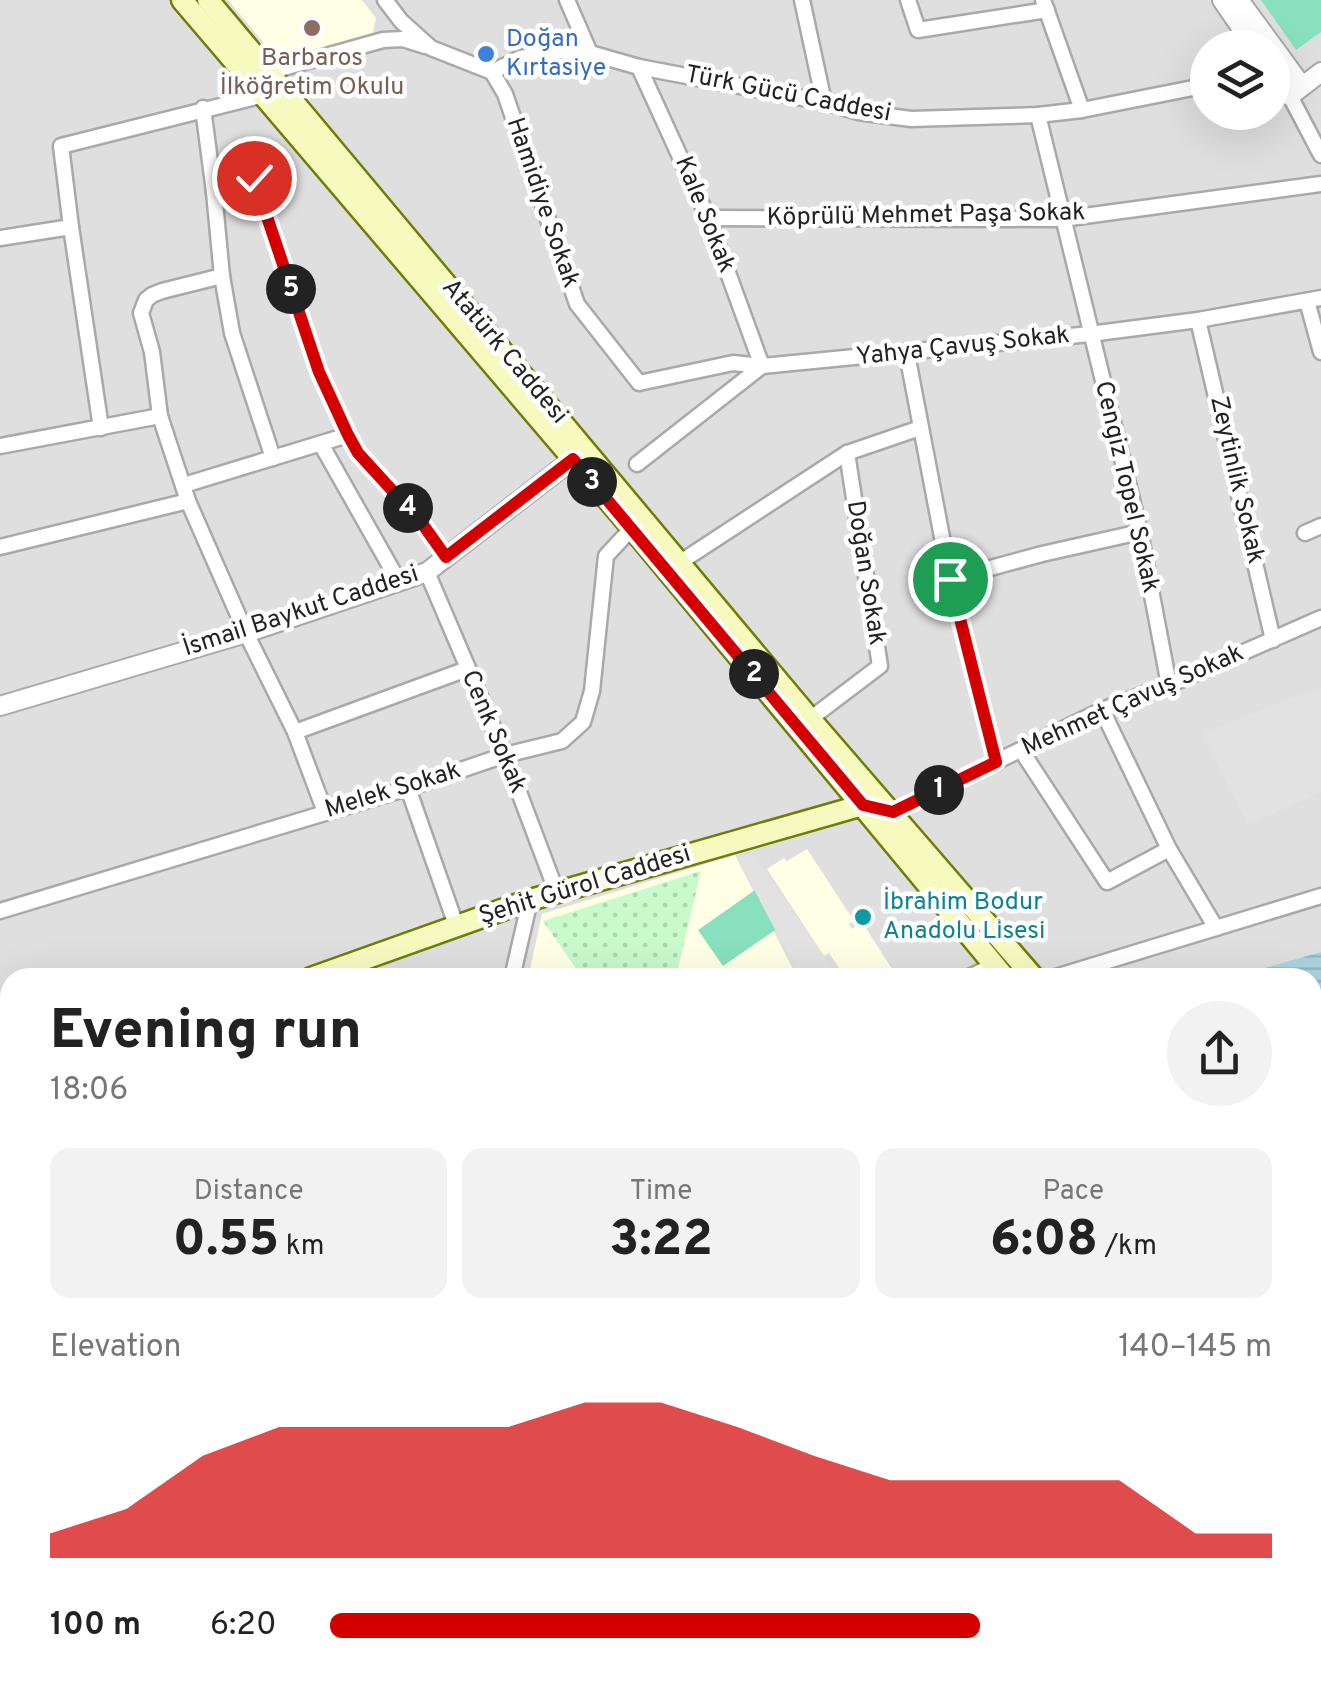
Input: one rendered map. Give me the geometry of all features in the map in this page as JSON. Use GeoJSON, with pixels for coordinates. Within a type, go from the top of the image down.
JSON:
{"type":"FeatureCollection","features":[{"type":"Feature","properties":{"kind":"main road","name":"Atatürk Caddesi"},"geometry":{"type":"LineString","coordinates":[[182,0],[632,528],[998,968]]}},
{"type":"Feature","properties":{"kind":"main road","name":"Atatürk Caddesi"},"geometry":{"type":"LineString","coordinates":[[208,0],[810,719],[1026,968]]}},
{"type":"Feature","properties":{"kind":"main road","name":"Şehit Gürol Caddesi"},"geometry":{"type":"LineString","coordinates":[[353,968],[456,925],[530,900],[863,805]]}},
{"type":"Feature","properties":{"kind":"street"},"geometry":{"type":"LineString","coordinates":[[385,0],[431,48]]}},
{"type":"Feature","properties":{"kind":"street"},"geometry":{"type":"LineString","coordinates":[[567,0],[590,53]]}},
{"type":"Feature","properties":{"kind":"street"},"geometry":{"type":"LineString","coordinates":[[802,0],[824,102]]}},
{"type":"Feature","properties":{"kind":"street"},"geometry":{"type":"LineString","coordinates":[[908,0],[918,30],[1045,5],[1082,110]]}},
{"type":"Feature","properties":{"kind":"street"},"geometry":{"type":"LineString","coordinates":[[1222,0],[1243,30]]}},
{"type":"Feature","properties":{"kind":"street"},"geometry":{"type":"LineString","coordinates":[[1239,0],[1296,91],[1321,155]]}},
{"type":"Feature","properties":{"kind":"street"},"geometry":{"type":"LineString","coordinates":[[269,72],[383,40],[403,39],[492,72]]}},
{"type":"Feature","properties":{"kind":"street","name":"Türk Gücü Caddesi"},"geometry":{"type":"LineString","coordinates":[[492,72],[536,54],[590,53],[639,67],[858,112],[911,119],[1038,115],[1190,89]]}},
{"type":"Feature","properties":{"kind":"street","name":"Kale Sokak"},"geometry":{"type":"LineString","coordinates":[[639,67],[708,218],[762,366]]}},
{"type":"Feature","properties":{"kind":"street","name":"Hamidiye Sokak"},"geometry":{"type":"LineString","coordinates":[[492,72],[506,94],[577,304],[639,383],[733,362],[762,366]]}},
{"type":"Feature","properties":{"kind":"street"},"geometry":{"type":"LineString","coordinates":[[1296,91],[1321,72]]}},
{"type":"Feature","properties":{"kind":"street"},"geometry":{"type":"LineString","coordinates":[[1290,86],[1296,91]]}},
{"type":"Feature","properties":{"kind":"street"},"geometry":{"type":"LineString","coordinates":[[101,428],[62,146],[264,95]]}},
{"type":"Feature","properties":{"kind":"street"},"geometry":{"type":"LineString","coordinates":[[203,108],[232,333],[273,458]]}},
{"type":"Feature","properties":{"kind":"street","name":"Cengiz Topel Sokak"},"geometry":{"type":"LineString","coordinates":[[1038,115],[1140,532],[1170,685]]}},
{"type":"Feature","properties":{"kind":"street"},"geometry":{"type":"LineString","coordinates":[[214,192],[254,178],[319,372],[348,435],[358,453],[421,522],[446,557]]}},
{"type":"Feature","properties":{"kind":"street","name":"Köprülü Mehmet Paşa Sokak"},"geometry":{"type":"LineString","coordinates":[[708,218],[1062,219],[1321,184]]}},
{"type":"Feature","properties":{"kind":"street"},"geometry":{"type":"LineString","coordinates":[[0,238],[71,227]]}},
{"type":"Feature","properties":{"kind":"street"},"geometry":{"type":"LineString","coordinates":[[222,276],[162,291],[146,300],[141,314],[152,352],[160,416],[188,501],[295,732],[324,812]]}},
{"type":"Feature","properties":{"kind":"street"},"geometry":{"type":"LineString","coordinates":[[1314,300],[1321,352]]}},
{"type":"Feature","properties":{"kind":"street","name":"Yahya Çavuş Sokak"},"geometry":{"type":"LineString","coordinates":[[762,366],[1090,334],[1314,300]]}},
{"type":"Feature","properties":{"kind":"street","name":"Zeytinlik Sokak"},"geometry":{"type":"LineString","coordinates":[[1198,320],[1274,640]]}},
{"type":"Feature","properties":{"kind":"street"},"geometry":{"type":"LineString","coordinates":[[907,354],[950,579],[996,762]]}},
{"type":"Feature","properties":{"kind":"street"},"geometry":{"type":"LineString","coordinates":[[637,464],[762,366]]}},
{"type":"Feature","properties":{"kind":"street"},"geometry":{"type":"LineString","coordinates":[[0,446],[160,416]]}},
{"type":"Feature","properties":{"kind":"street"},"geometry":{"type":"LineString","coordinates":[[679,562],[847,453],[920,428]]}},
{"type":"Feature","properties":{"kind":"street"},"geometry":{"type":"LineString","coordinates":[[184,485],[348,435]]}},
{"type":"Feature","properties":{"kind":"street"},"geometry":{"type":"LineString","coordinates":[[321,444],[398,582]]}},
{"type":"Feature","properties":{"kind":"street","name":"Doğan Sokak"},"geometry":{"type":"LineString","coordinates":[[810,719],[880,666],[847,453]]}},
{"type":"Feature","properties":{"kind":"street","name":"İsmail Baykut Caddesi"},"geometry":{"type":"LineString","coordinates":[[0,706],[246,633],[426,572],[573,459]]}},
{"type":"Feature","properties":{"kind":"street"},"geometry":{"type":"LineString","coordinates":[[0,548],[188,501]]}},
{"type":"Feature","properties":{"kind":"street"},"geometry":{"type":"LineString","coordinates":[[1306,533],[1321,526]]}},
{"type":"Feature","properties":{"kind":"street","name":"Melek Sokak"},"geometry":{"type":"LineString","coordinates":[[0,911],[505,755],[562,741],[583,722],[592,691],[606,556],[632,528]]}},
{"type":"Feature","properties":{"kind":"street"},"geometry":{"type":"LineString","coordinates":[[950,579],[1140,532]]}},
{"type":"Feature","properties":{"kind":"street","name":"Cenk Sokak"},"geometry":{"type":"LineString","coordinates":[[426,572],[505,755],[557,893]]}},
{"type":"Feature","properties":{"kind":"street","name":"Mehmet Çavuş Sokak"},"geometry":{"type":"LineString","coordinates":[[893,812],[1102,710],[1170,685],[1321,618]]}},
{"type":"Feature","properties":{"kind":"street"},"geometry":{"type":"LineString","coordinates":[[295,732],[467,669]]}},
{"type":"Feature","properties":{"kind":"street"},"geometry":{"type":"LineString","coordinates":[[1102,710],[1169,849],[1216,928]]}},
{"type":"Feature","properties":{"kind":"street"},"geometry":{"type":"LineString","coordinates":[[1021,750],[1107,882],[1169,849]]}},
{"type":"Feature","properties":{"kind":"street"},"geometry":{"type":"LineString","coordinates":[[408,788],[456,925]]}},
{"type":"Feature","properties":{"kind":"street"},"geometry":{"type":"LineString","coordinates":[[863,805],[893,812]]}},
{"type":"Feature","properties":{"kind":"street"},"geometry":{"type":"LineString","coordinates":[[1085,968],[1321,896]]}},
{"type":"Feature","properties":{"kind":"street"},"geometry":{"type":"LineString","coordinates":[[514,968],[530,900]]}},
{"type":"Feature","properties":{"kind":"shaded area"},"geometry":{"type":"Polygon","coordinates":[[[0,0],[1321,0],[1321,968],[0,968],[0,0]]]}},
{"type":"Feature","properties":{"kind":"shaded area","name":"Barbaros İlköğretim Okulu"},"geometry":{"type":"Polygon","coordinates":[[[228,0],[362,0],[376,18],[372,37],[278,60],[228,0]]]}},
{"type":"Feature","properties":{"kind":"shaded area"},"geometry":{"type":"Polygon","coordinates":[[[1321,687],[1321,792],[1248,825],[1201,733],[1321,687]]]}},
{"type":"Feature","properties":{"kind":"shaded area"},"geometry":{"type":"Polygon","coordinates":[[[807,849],[854,921],[849,924],[852,929],[862,922],[891,968],[839,968],[829,953],[824,956],[767,869],[784,858],[787,861],[807,849]]]}},
{"type":"Feature","properties":{"kind":"shaded area"},"geometry":{"type":"Polygon","coordinates":[[[752,853],[832,968],[795,968],[738,859],[752,853]]]}},
{"type":"Feature","properties":{"kind":"shaded area"},"geometry":{"type":"Polygon","coordinates":[[[735,855],[792,968],[530,968],[542,914],[735,855]]]}},
{"type":"Feature","properties":{"kind":"green space"},"geometry":{"type":"Polygon","coordinates":[[[1261,0],[1321,0],[1321,32],[1296,50],[1290,41],[1290,30],[1282,30],[1261,0]]]}},
{"type":"Feature","properties":{"kind":"green space"},"geometry":{"type":"Polygon","coordinates":[[[701,871],[678,968],[576,968],[543,921],[701,871]]]}},
{"type":"Feature","properties":{"kind":"green space"},"geometry":{"type":"Polygon","coordinates":[[[765,883],[790,920],[723,966],[698,930],[765,883]]]}},
{"type":"Feature","properties":{"kind":"water"},"geometry":{"type":"Polygon","coordinates":[[[1321,952],[1321,968],[1265,968],[1321,952]]]}},
{"type":"Feature","properties":{"kind":"place","name":"Barbaros İlköğretim Okulu"},"geometry":{"type":"Point","coordinates":[312,28]}},
{"type":"Feature","properties":{"kind":"place","name":"Doğan Kırtasiye"},"geometry":{"type":"Point","coordinates":[486,54]}},
{"type":"Feature","properties":{"kind":"place","name":"İbrahim Bodur Anadolu Lisesi"},"geometry":{"type":"Point","coordinates":[863,917]}},
{"type":"Feature","properties":{"kind":"route"},"geometry":{"type":"LineString","coordinates":[[254,178],[319,372],[348,435],[358,453],[421,522],[446,557],[573,459],[863,805],[893,812],[996,762],[950,579]]}}]}
